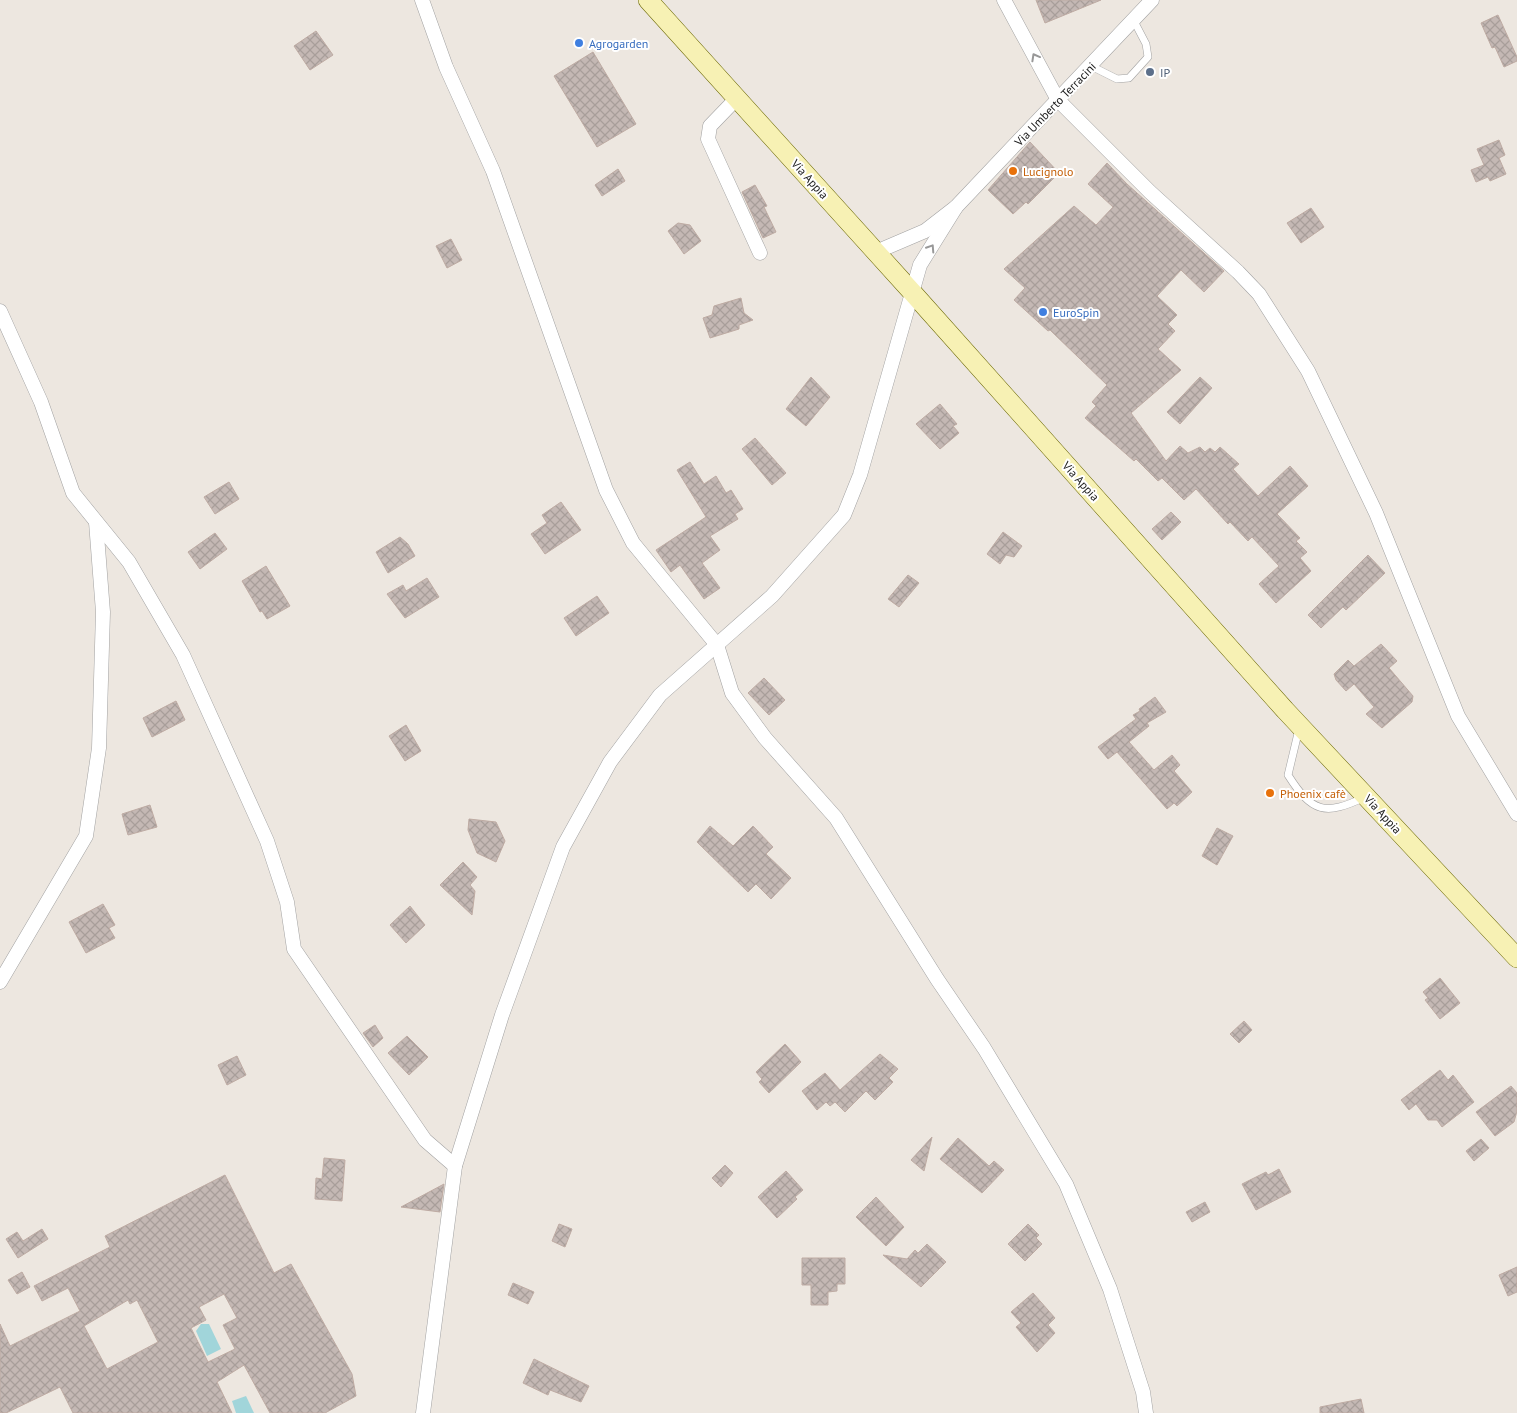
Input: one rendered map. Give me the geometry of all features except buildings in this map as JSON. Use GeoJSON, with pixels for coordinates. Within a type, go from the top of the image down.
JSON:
{"type":"FeatureCollection","features":[{"type":"Feature","properties":{"kind":"main road","name":"Via Appia"},"geometry":{"type":"LineString","coordinates":[[648,0],[1300,726],[1517,958]]}},
{"type":"Feature","properties":{"kind":"street"},"geometry":{"type":"LineString","coordinates":[[422,0],[446,67],[493,171],[606,490],[633,543],[717,645],[732,693],[765,738],[836,818],[937,979],[984,1048],[1066,1184],[1110,1289],[1142,1392],[1146,1413]]}},
{"type":"Feature","properties":{"kind":"street"},"geometry":{"type":"LineString","coordinates":[[1004,0],[1058,100],[1150,192],[1238,272],[1264,302],[1308,371],[1376,513],[1458,716],[1517,814]]}},
{"type":"Feature","properties":{"kind":"street","name":"Via Umberto Terracini"},"geometry":{"type":"LineString","coordinates":[[956,207],[1152,0]]}},
{"type":"Feature","properties":{"kind":"street"},"geometry":{"type":"LineString","coordinates":[[737,98],[710,126],[708,139],[760,253]]}},
{"type":"Feature","properties":{"kind":"street"},"geometry":{"type":"LineString","coordinates":[[876,252],[925,231],[956,207]]}},
{"type":"Feature","properties":{"kind":"street"},"geometry":{"type":"LineString","coordinates":[[423,1413],[455,1166],[502,1015],[563,847],[610,762],[660,695],[772,596],[844,515],[860,475],[920,265],[956,207]]}},
{"type":"Feature","properties":{"kind":"street"},"geometry":{"type":"LineString","coordinates":[[0,311],[41,402],[73,493],[129,562],[183,655],[267,841],[287,902],[294,949],[425,1140],[455,1166]]}},
{"type":"Feature","properties":{"kind":"street"},"geometry":{"type":"LineString","coordinates":[[0,982],[86,836],[100,738],[103,612],[96,522]]}},
{"type":"Feature","properties":{"kind":"lane"},"geometry":{"type":"LineString","coordinates":[[1091,66],[1117,79],[1129,78],[1148,57],[1146,44],[1134,21]]}},
{"type":"Feature","properties":{"kind":"lane"},"geometry":{"type":"LineString","coordinates":[[1300,726],[1288,775],[1307,800],[1318,808],[1333,810],[1366,797]]}},
{"type":"Feature","properties":{"kind":"water"},"geometry":{"type":"Polygon","coordinates":[[[201,1324],[209,1324],[221,1349],[207,1356],[196,1331],[201,1324]]]}},
{"type":"Feature","properties":{"kind":"water"},"geometry":{"type":"Polygon","coordinates":[[[246,1396],[254,1413],[236,1413],[232,1401],[246,1396]]]}},
{"type":"Feature","properties":{"kind":"place","name":"Agrogarden"},"geometry":{"type":"Point","coordinates":[579,43]}},
{"type":"Feature","properties":{"kind":"place","name":"IP"},"geometry":{"type":"Point","coordinates":[1150,72]}},
{"type":"Feature","properties":{"kind":"place","name":"Lucignolo"},"geometry":{"type":"Point","coordinates":[1013,171]}},
{"type":"Feature","properties":{"kind":"place","name":"EuroSpin"},"geometry":{"type":"Point","coordinates":[1043,312]}},
{"type":"Feature","properties":{"kind":"place","name":"Phoenix cafè"},"geometry":{"type":"Point","coordinates":[1270,793]}}]}
